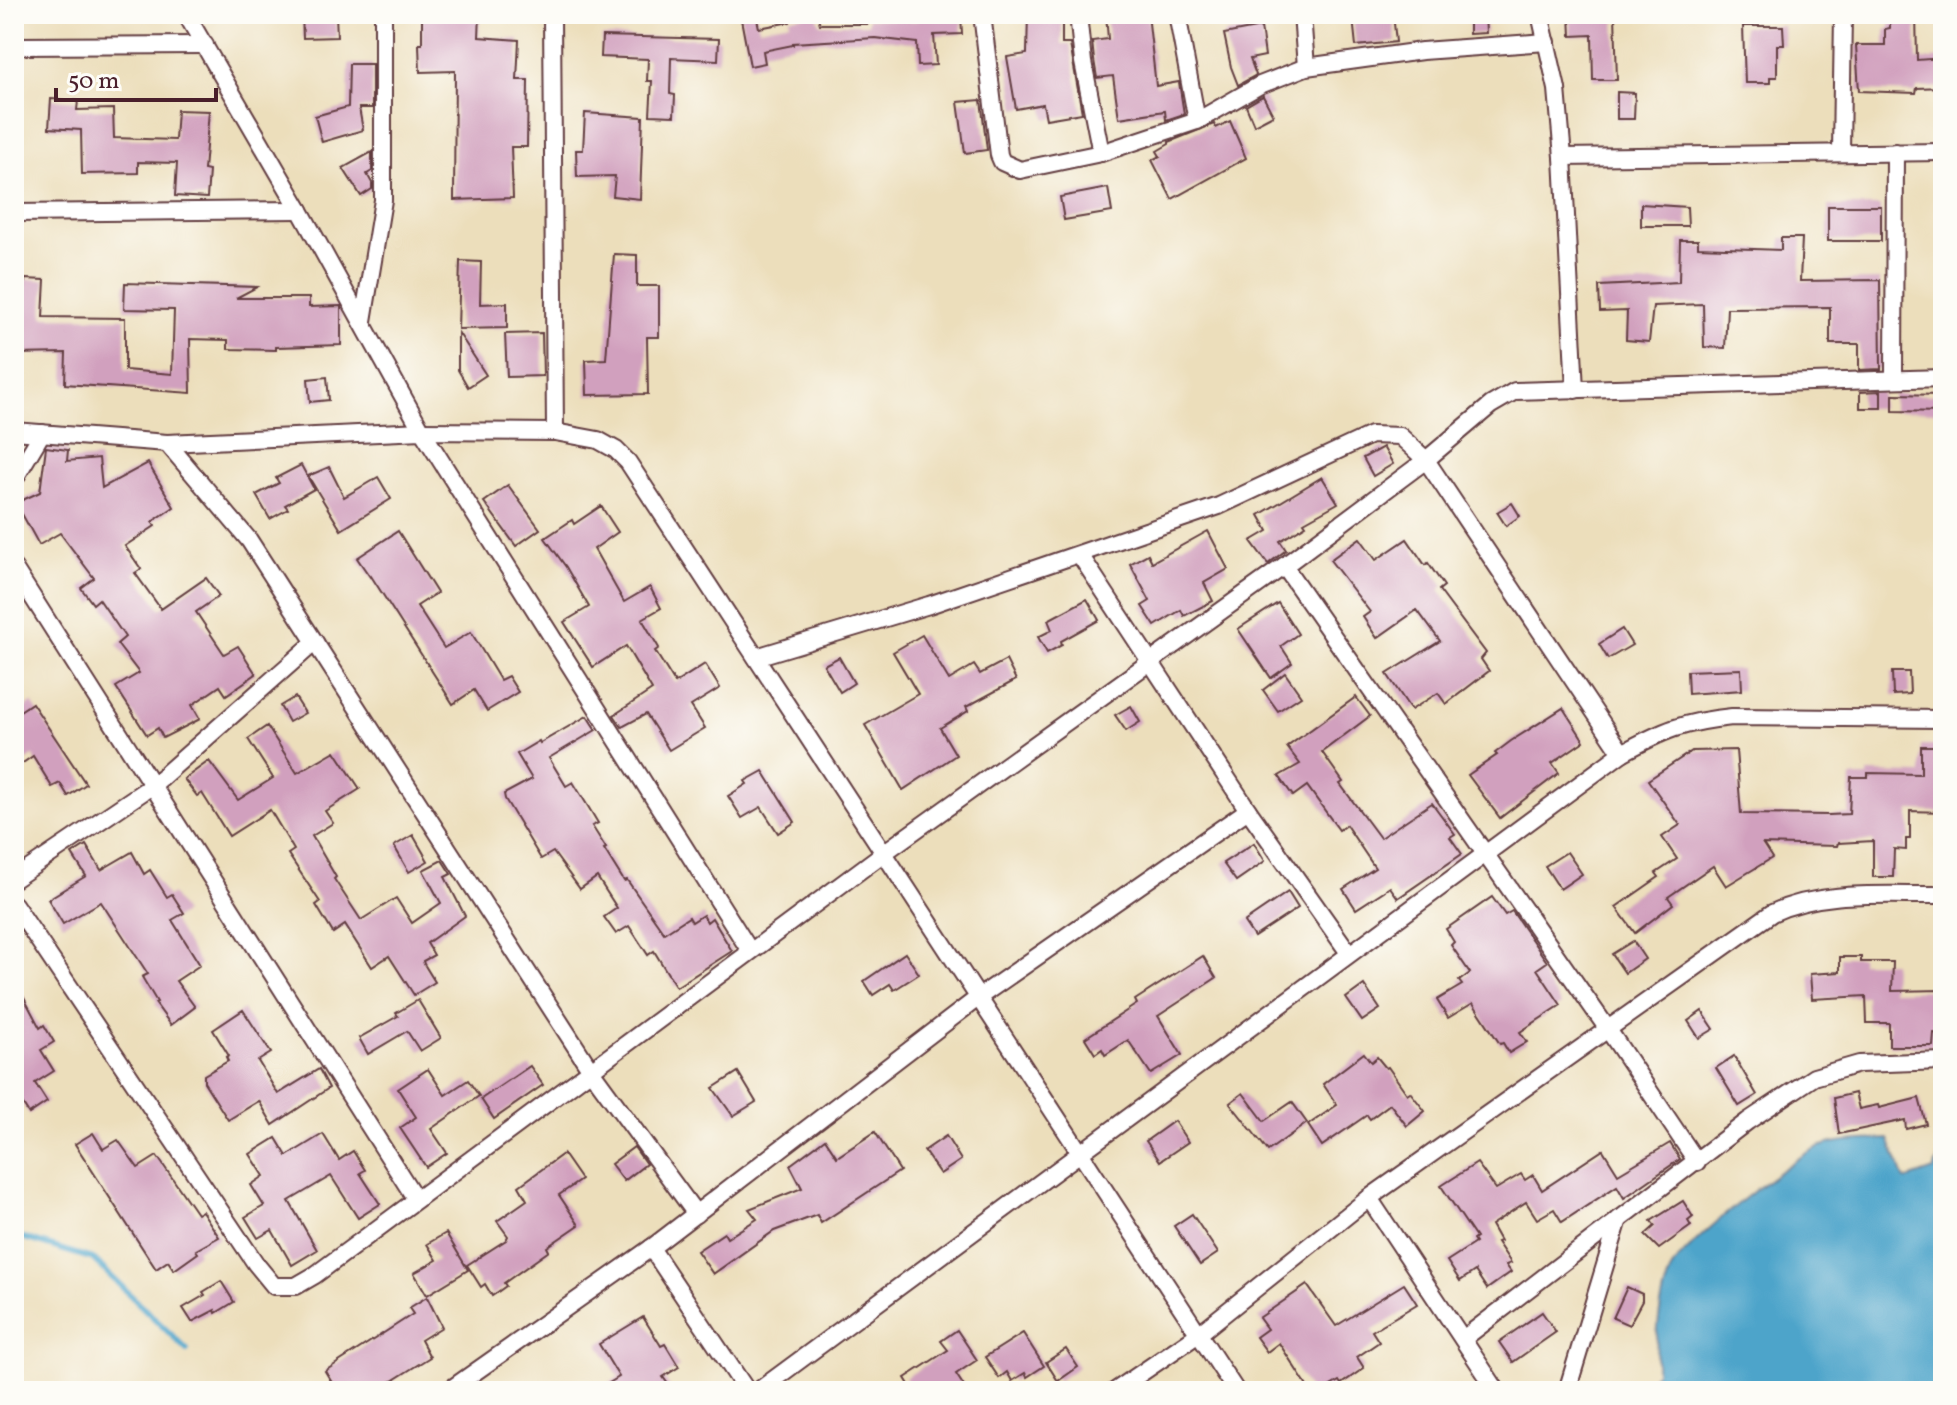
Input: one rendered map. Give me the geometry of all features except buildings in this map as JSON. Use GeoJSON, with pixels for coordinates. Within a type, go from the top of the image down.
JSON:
{"type":"FeatureCollection","features":[{"type":"Feature","properties":{"kind":"street"},"geometry":{"type":"LineString","coordinates":[[186,14],[363,321],[422,431],[750,951]]}},
{"type":"Feature","properties":{"kind":"street"},"geometry":{"type":"LineString","coordinates":[[363,321],[383,200],[383,14]]}},
{"type":"Feature","properties":{"kind":"street"},"geometry":{"type":"LineString","coordinates":[[552,14],[555,432]]}},
{"type":"Feature","properties":{"kind":"street"},"geometry":{"type":"LineString","coordinates":[[982,14],[999,155],[1002,162],[1020,170],[1101,153],[1197,121],[1260,85],[1306,67],[1422,51],[1547,42]]}},
{"type":"Feature","properties":{"kind":"street"},"geometry":{"type":"LineString","coordinates":[[1078,14],[1083,62],[1101,153]]}},
{"type":"Feature","properties":{"kind":"street"},"geometry":{"type":"LineString","coordinates":[[1177,14],[1197,121]]}},
{"type":"Feature","properties":{"kind":"street"},"geometry":{"type":"LineString","coordinates":[[1302,14],[1306,67]]}},
{"type":"Feature","properties":{"kind":"street"},"geometry":{"type":"LineString","coordinates":[[1540,14],[1557,89],[1575,390]]}},
{"type":"Feature","properties":{"kind":"street"},"geometry":{"type":"LineString","coordinates":[[1841,152],[1843,14]]}},
{"type":"Feature","properties":{"kind":"street"},"geometry":{"type":"LineString","coordinates":[[14,46],[205,45]]}},
{"type":"Feature","properties":{"kind":"street"},"geometry":{"type":"LineString","coordinates":[[1894,377],[1895,152]]}},
{"type":"Feature","properties":{"kind":"street"},"geometry":{"type":"LineString","coordinates":[[1563,157],[1943,152]]}},
{"type":"Feature","properties":{"kind":"street"},"geometry":{"type":"LineString","coordinates":[[14,213],[300,210]]}},
{"type":"Feature","properties":{"kind":"street"},"geometry":{"type":"LineString","coordinates":[[14,904],[256,1264],[274,1286],[296,1286],[592,1072],[885,852],[1284,566],[1426,460],[1491,405],[1515,391],[1894,377],[1943,378]]}},
{"type":"Feature","properties":{"kind":"street"},"geometry":{"type":"LineString","coordinates":[[14,431],[167,443],[422,431],[555,432],[598,440],[628,462],[1236,1391]]}},
{"type":"Feature","properties":{"kind":"street"},"geometry":{"type":"LineString","coordinates":[[14,480],[42,433]]}},
{"type":"Feature","properties":{"kind":"street"},"geometry":{"type":"LineString","coordinates":[[756,657],[929,605],[1219,506],[1371,435],[1400,436],[1426,460],[1622,753]]}},
{"type":"Feature","properties":{"kind":"street"},"geometry":{"type":"LineString","coordinates":[[167,443],[249,540],[592,1072],[696,1214]]}},
{"type":"Feature","properties":{"kind":"street"},"geometry":{"type":"LineString","coordinates":[[1080,555],[1248,810],[1349,953]]}},
{"type":"Feature","properties":{"kind":"street"},"geometry":{"type":"LineString","coordinates":[[1284,566],[1697,1162]]}},
{"type":"Feature","properties":{"kind":"street"},"geometry":{"type":"LineString","coordinates":[[14,568],[415,1198]]}},
{"type":"Feature","properties":{"kind":"street"},"geometry":{"type":"LineString","coordinates":[[14,879],[153,785],[315,642]]}},
{"type":"Feature","properties":{"kind":"street"},"geometry":{"type":"LineString","coordinates":[[758,1391],[1622,753],[1666,729],[1732,717],[1943,719]]}},
{"type":"Feature","properties":{"kind":"street"},"geometry":{"type":"LineString","coordinates":[[448,1391],[651,1248],[979,997],[1248,810]]}},
{"type":"Feature","properties":{"kind":"street"},"geometry":{"type":"LineString","coordinates":[[1115,1391],[1200,1333],[1369,1198],[1772,913],[1821,898],[1943,895]]}},
{"type":"Feature","properties":{"kind":"street"},"geometry":{"type":"LineString","coordinates":[[1463,1339],[1748,1121],[1814,1077],[1859,1064],[1943,1061]]}},
{"type":"Feature","properties":{"kind":"street"},"geometry":{"type":"LineString","coordinates":[[1369,1198],[1497,1391]]}},
{"type":"Feature","properties":{"kind":"street"},"geometry":{"type":"LineString","coordinates":[[1567,1391],[1619,1219]]}},
{"type":"Feature","properties":{"kind":"street"},"geometry":{"type":"LineString","coordinates":[[651,1248],[747,1391]]}},
{"type":"Feature","properties":{"kind":"water"},"geometry":{"type":"Polygon","coordinates":[[[1889,1139],[1905,1180],[1934,1170],[1943,1148],[1943,1391],[1636,1391],[1656,1373],[1659,1321],[1671,1270],[1695,1242],[1765,1182],[1808,1152],[1838,1142],[1889,1139]]]}},
{"type":"Feature","properties":{"kind":"waterway"},"geometry":{"type":"LineString","coordinates":[[14,1235],[93,1259],[187,1350]]}}]}
